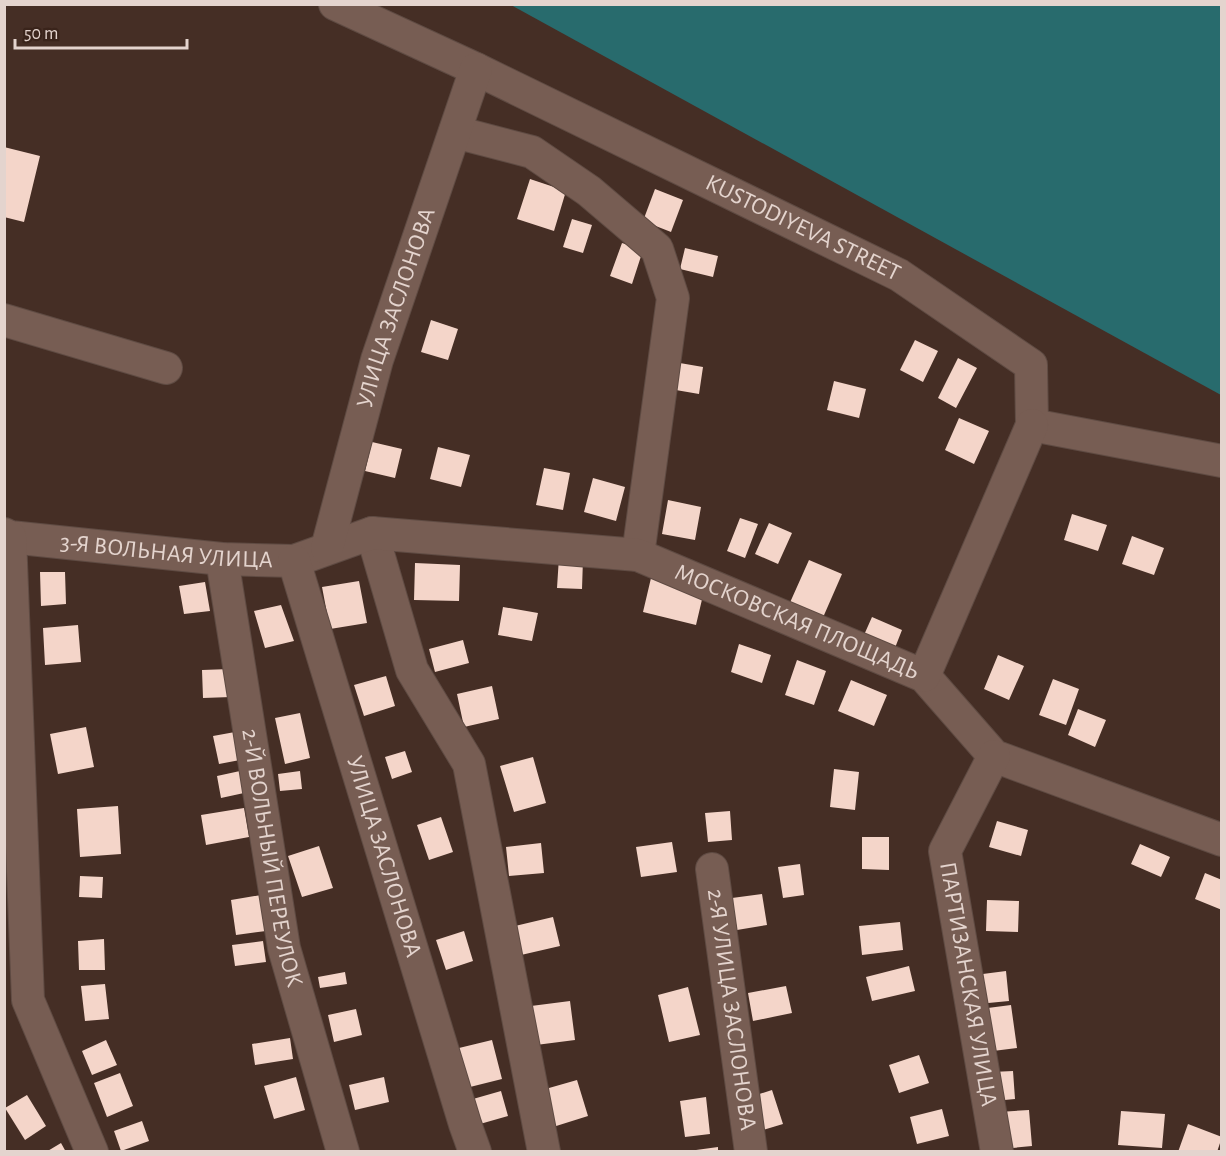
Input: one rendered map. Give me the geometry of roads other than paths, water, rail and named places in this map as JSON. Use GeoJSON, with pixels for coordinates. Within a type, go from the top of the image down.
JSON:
{"type":"FeatureCollection","features":[{"type":"Feature","properties":{"kind":"street","name":"KUSTODIYEVA STREET"},"geometry":{"type":"LineString","coordinates":[[335,4],[476,69],[899,275],[1031,364],[1032,425]]}},
{"type":"Feature","properties":{"kind":"street","name":"УЛИЦА ЗАСЛОНОВА"},"geometry":{"type":"LineString","coordinates":[[327,548],[377,360],[476,69]]}},
{"type":"Feature","properties":{"kind":"street"},"geometry":{"type":"LineString","coordinates":[[455,132],[532,152],[589,191],[657,249],[674,298],[638,555]]}},
{"type":"Feature","properties":{"kind":"street"},"geometry":{"type":"LineString","coordinates":[[4,320],[166,368]]}},
{"type":"Feature","properties":{"kind":"street"},"geometry":{"type":"LineString","coordinates":[[924,676],[1032,425],[1221,461]]}},
{"type":"Feature","properties":{"kind":"street"},"geometry":{"type":"LineString","coordinates":[[372,533],[412,670],[469,764],[544,1152]]}},
{"type":"Feature","properties":{"kind":"street","name":"МОСКОВСКАЯ ПЛОЩАДЬ"},"geometry":{"type":"LineString","coordinates":[[327,548],[372,533],[638,555],[924,676],[994,756],[1221,840]]}},
{"type":"Feature","properties":{"kind":"street"},"geometry":{"type":"LineString","coordinates":[[7,535],[28,1000],[92,1152]]}},
{"type":"Feature","properties":{"kind":"street","name":"3-Я ВОЛЬНАЯ УЛИЦА"},"geometry":{"type":"LineString","coordinates":[[7,535],[222,559],[294,561],[327,548]]}},
{"type":"Feature","properties":{"kind":"street","name":"2-Й ВОЛЬНЫЙ ПЕРЕУЛОК"},"geometry":{"type":"LineString","coordinates":[[222,559],[284,948],[343,1152]]}},
{"type":"Feature","properties":{"kind":"street","name":"УЛИЦА ЗАСЛОНОВА"},"geometry":{"type":"LineString","coordinates":[[294,561],[454,1090],[475,1152]]}},
{"type":"Feature","properties":{"kind":"street","name":"ПАРТИЗАНСКАЯ УЛИЦА"},"geometry":{"type":"LineString","coordinates":[[994,756],[945,851],[997,1152]]}},
{"type":"Feature","properties":{"kind":"street","name":"2-Я УЛИЦА ЗАСЛОНОВА"},"geometry":{"type":"LineString","coordinates":[[712,869],[751,1152]]}},
{"type":"Feature","properties":{"kind":"street"},"geometry":{"type":"LineString","coordinates":[[4,977],[28,1000]]}},
{"type":"Feature","properties":{"kind":"water"},"geometry":{"type":"Polygon","coordinates":[[[511,5],[1221,5],[1221,395],[511,5]]]}}]}
